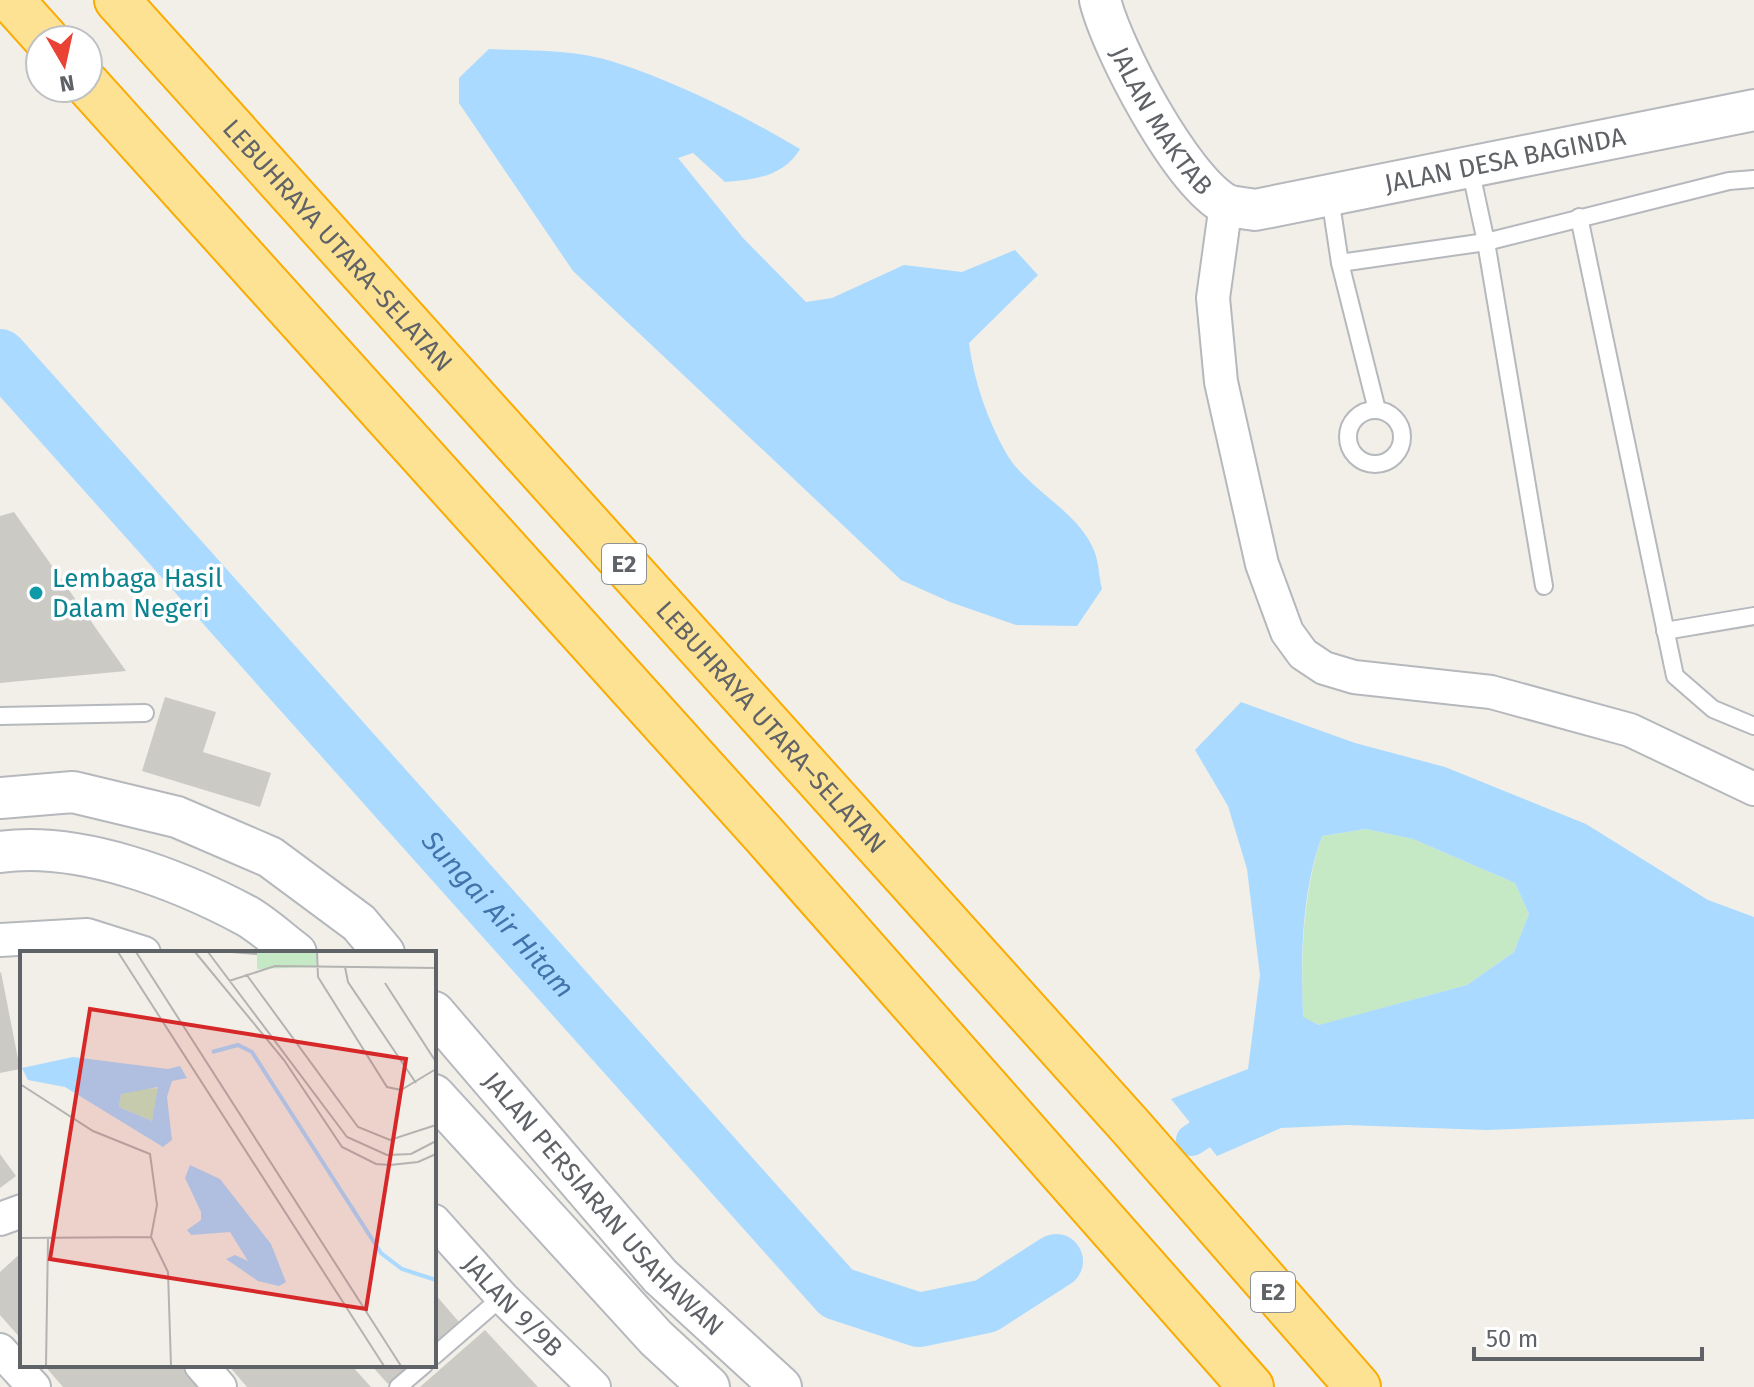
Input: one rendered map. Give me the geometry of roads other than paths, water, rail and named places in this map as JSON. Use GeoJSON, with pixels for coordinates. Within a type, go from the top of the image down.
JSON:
{"type":"FeatureCollection","features":[{"type":"Feature","properties":{"kind":"highway"},"geometry":{"type":"LineString","coordinates":[[11,0],[33,24]]}},
{"type":"Feature","properties":{"kind":"highway","name":"LEBUHRAYA UTARA–SELATAN"},"geometry":{"type":"LineString","coordinates":[[117,0],[1131,1127],[1188,1196],[1358,1387]]}},
{"type":"Feature","properties":{"kind":"highway"},"geometry":{"type":"LineString","coordinates":[[104,103],[1077,1188],[1251,1387]]}},
{"type":"Feature","properties":{"kind":"street","name":"JALAN MAKTAB"},"geometry":{"type":"LineString","coordinates":[[1100,0],[1107,28],[1156,123],[1201,182],[1240,207]]}},
{"type":"Feature","properties":{"kind":"street","name":"JALAN DESA BAGINDA"},"geometry":{"type":"LineString","coordinates":[[1240,207],[1330,197],[1754,110]]}},
{"type":"Feature","properties":{"kind":"street"},"geometry":{"type":"LineString","coordinates":[[1240,207],[1213,298],[1221,382],[1262,564],[1287,632],[1303,654],[1324,668],[1354,677],[1491,692],[1630,730],[1754,789]]}},
{"type":"Feature","properties":{"kind":"street"},"geometry":{"type":"LineString","coordinates":[[0,798],[73,792],[177,817],[270,857],[359,923],[382,951]]}},
{"type":"Feature","properties":{"kind":"street"},"geometry":{"type":"LineString","coordinates":[[0,852],[20,849],[93,858],[160,875],[249,917],[293,951]]}},
{"type":"Feature","properties":{"kind":"street"},"geometry":{"type":"LineString","coordinates":[[0,940],[87,935],[138,951]]}},
{"type":"Feature","properties":{"kind":"street","name":"JALAN PERSIARAN USAHAWAN"},"geometry":{"type":"LineString","coordinates":[[436,1014],[660,1276],[781,1387]]}},
{"type":"Feature","properties":{"kind":"street","name":"JALAN PERSIARAN USAHAWAN"},"geometry":{"type":"LineString","coordinates":[[436,1097],[656,1338],[709,1387]]}},
{"type":"Feature","properties":{"kind":"street"},"geometry":{"type":"LineString","coordinates":[[0,1219],[20,1212]]}},
{"type":"Feature","properties":{"kind":"street","name":"JALAN 9/9B"},"geometry":{"type":"LineString","coordinates":[[436,1223],[502,1297],[594,1387]]}},
{"type":"Feature","properties":{"kind":"street"},"geometry":{"type":"LineString","coordinates":[[0,1350],[34,1387]]}},
{"type":"Feature","properties":{"kind":"street"},"geometry":{"type":"LineString","coordinates":[[203,1367],[220,1387]]}},
{"type":"Feature","properties":{"kind":"lane"},"geometry":{"type":"LineString","coordinates":[[1469,167],[1486,242],[1544,586]]}},
{"type":"Feature","properties":{"kind":"lane"},"geometry":{"type":"LineString","coordinates":[[1340,263],[1486,242],[1729,181],[1754,179]]}},
{"type":"Feature","properties":{"kind":"lane"},"geometry":{"type":"LineString","coordinates":[[1330,197],[1340,263],[1377,410]]}},
{"type":"Feature","properties":{"kind":"lane"},"geometry":{"type":"LineString","coordinates":[[1579,217],[1675,676],[1713,709],[1754,726]]}},
{"type":"Feature","properties":{"kind":"lane"},"geometry":{"type":"LineString","coordinates":[[1665,631],[1754,616]]}},
{"type":"Feature","properties":{"kind":"lane"},"geometry":{"type":"LineString","coordinates":[[0,716],[145,713]]}},
{"type":"Feature","properties":{"kind":"lane"},"geometry":{"type":"LineString","coordinates":[[436,1354],[502,1297]]}},
{"type":"Feature","properties":{"kind":"lane"},"geometry":{"type":"LineString","coordinates":[[398,1387],[422,1367]]}},
{"type":"Feature","properties":{"kind":"water"},"geometry":{"type":"Polygon","coordinates":[[[489,49],[566,52],[611,61],[708,100],[800,149],[786,165],[768,175],[725,182],[693,153],[678,158],[743,238],[806,302],[832,298],[904,265],[962,272],[1015,250],[1038,275],[969,343],[971,357],[982,400],[1006,453],[1027,479],[1066,512],[1095,553],[1102,589],[1077,626],[1016,625],[950,602],[901,580],[573,271],[459,103],[459,78],[489,49]]]}},
{"type":"Feature","properties":{"kind":"water"},"geometry":{"type":"Polygon","coordinates":[[[1241,702],[1355,743],[1445,767],[1586,824],[1708,900],[1754,917],[1754,1119],[1487,1130],[1346,1125],[1281,1128],[1217,1156],[1171,1099],[1248,1069],[1260,975],[1247,869],[1228,806],[1195,750],[1241,702]],[[1366,829],[1322,836],[1306,903],[1303,1017],[1319,1025],[1467,985],[1514,952],[1529,914],[1515,883],[1413,839],[1366,829]]]}},
{"type":"Feature","properties":{"kind":"waterway","name":"Sungai Air Hitam"},"geometry":{"type":"LineString","coordinates":[[0,356],[837,1293],[919,1320],[986,1306],[1056,1261]]}},
{"type":"Feature","properties":{"kind":"waterway"},"geometry":{"type":"LineString","coordinates":[[1192,1140],[1236,1111]]}},
{"type":"Feature","properties":{"kind":"place","name":"Lembaga Hasil Dalam Negeri"},"geometry":{"type":"Point","coordinates":[36,593]}}]}
